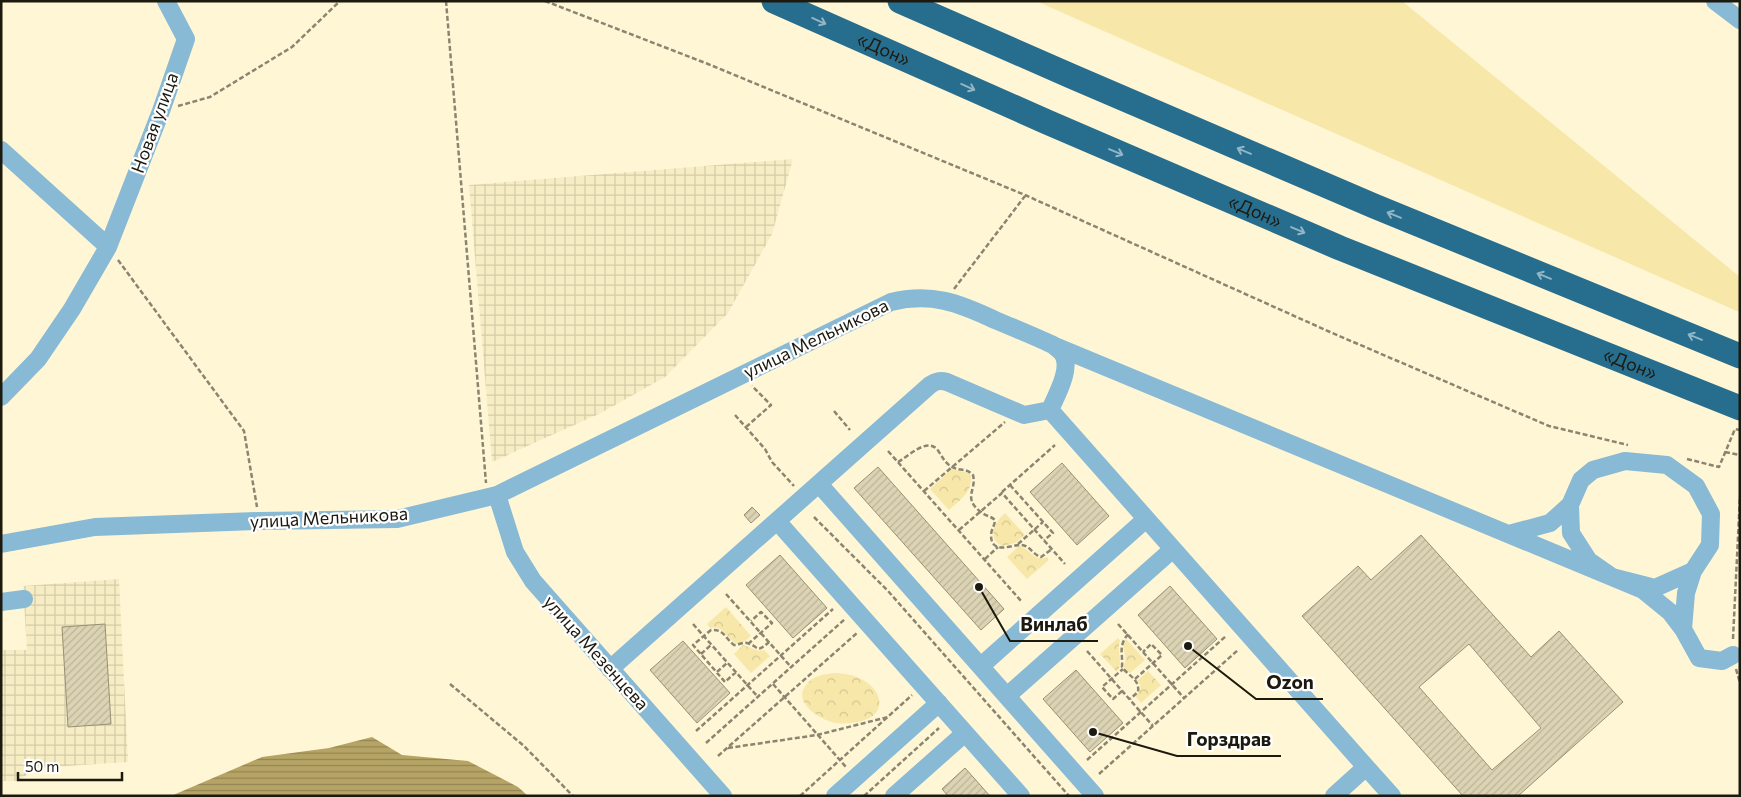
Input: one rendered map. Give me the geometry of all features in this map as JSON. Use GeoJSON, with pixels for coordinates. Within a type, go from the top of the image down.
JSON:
{"type":"FeatureCollection","features":[{"type":"Feature","properties":{"kind":"highway","name":"«Дон»"},"geometry":{"type":"LineString","coordinates":[[774,1],[1056,126],[1340,248],[1738,415]]}},
{"type":"Feature","properties":{"kind":"highway"},"geometry":{"type":"LineString","coordinates":[[900,1],[1374,206],[1740,356]]}},
{"type":"Feature","properties":{"kind":"street","name":"Новая улица"},"geometry":{"type":"LineString","coordinates":[[1,397],[38,359],[72,309],[106,245],[161,111],[186,39],[166,1]]}},
{"type":"Feature","properties":{"kind":"street"},"geometry":{"type":"LineString","coordinates":[[1715,1],[1740,20]]}},
{"type":"Feature","properties":{"kind":"street"},"geometry":{"type":"LineString","coordinates":[[1,150],[106,245]]}},
{"type":"Feature","properties":{"kind":"street","name":"улица Мельникова"},"geometry":{"type":"LineString","coordinates":[[1,544],[96,527],[258,521],[397,519],[492,491],[891,302],[908,297],[928,297],[965,306],[1052,345],[1063,353],[1066,364],[1064,377],[1050,410]]}},
{"type":"Feature","properties":{"kind":"street"},"geometry":{"type":"LineString","coordinates":[[1052,345],[1643,590],[1670,612],[1683,629],[1699,658],[1722,661],[1733,655]]}},
{"type":"Feature","properties":{"kind":"street"},"geometry":{"type":"LineString","coordinates":[[610,669],[936,382],[942,381],[1024,415],[1050,410],[1392,796]]}},
{"type":"Feature","properties":{"kind":"street"},"geometry":{"type":"LineString","coordinates":[[1510,534],[1550,523],[1570,505],[1581,480],[1593,470],[1625,461],[1667,464],[1696,486],[1711,514],[1710,545],[1694,571],[1686,593],[1683,629]]}},
{"type":"Feature","properties":{"kind":"street"},"geometry":{"type":"LineString","coordinates":[[819,484],[1096,796]]}},
{"type":"Feature","properties":{"kind":"street","name":"улица Мезенцева"},"geometry":{"type":"LineString","coordinates":[[492,491],[515,552],[523,567],[547,598],[723,796]]}},
{"type":"Feature","properties":{"kind":"street"},"geometry":{"type":"LineString","coordinates":[[1570,505],[1571,533],[1589,561],[1612,577],[1655,588],[1694,571]]}},
{"type":"Feature","properties":{"kind":"street"},"geometry":{"type":"LineString","coordinates":[[980,666],[1146,519]]}},
{"type":"Feature","properties":{"kind":"street"},"geometry":{"type":"LineString","coordinates":[[777,521],[1022,796]]}},
{"type":"Feature","properties":{"kind":"street"},"geometry":{"type":"LineString","coordinates":[[1007,696],[1173,549]]}},
{"type":"Feature","properties":{"kind":"street"},"geometry":{"type":"LineString","coordinates":[[1,602],[24,600]]}},
{"type":"Feature","properties":{"kind":"street"},"geometry":{"type":"LineString","coordinates":[[835,796],[939,703]]}},
{"type":"Feature","properties":{"kind":"street"},"geometry":{"type":"LineString","coordinates":[[894,796],[965,733]]}},
{"type":"Feature","properties":{"kind":"street"},"geometry":{"type":"LineString","coordinates":[[1334,796],[1366,767]]}},
{"type":"Feature","properties":{"kind":"path"},"geometry":{"type":"LineString","coordinates":[[161,111],[210,97],[284,52],[292,47],[340,1]]}},
{"type":"Feature","properties":{"kind":"path"},"geometry":{"type":"LineString","coordinates":[[446,1],[492,491]]}},
{"type":"Feature","properties":{"kind":"path"},"geometry":{"type":"LineString","coordinates":[[545,1],[717,68],[1025,195],[1330,332],[1549,426],[1634,446]]}},
{"type":"Feature","properties":{"kind":"path"},"geometry":{"type":"LineString","coordinates":[[946,300],[1025,195]]}},
{"type":"Feature","properties":{"kind":"path"},"geometry":{"type":"LineString","coordinates":[[106,245],[244,431],[258,514]]}},
{"type":"Feature","properties":{"kind":"path"},"geometry":{"type":"LineString","coordinates":[[746,427],[771,405],[749,383]]}},
{"type":"Feature","properties":{"kind":"path"},"geometry":{"type":"LineString","coordinates":[[834,412],[850,430]]}},
{"type":"Feature","properties":{"kind":"path"},"geometry":{"type":"LineString","coordinates":[[735,415],[765,449],[772,462],[798,490]]}},
{"type":"Feature","properties":{"kind":"path"},"geometry":{"type":"LineString","coordinates":[[1738,415],[1740,430]]}},
{"type":"Feature","properties":{"kind":"path"},"geometry":{"type":"LineString","coordinates":[[1682,458],[1719,467],[1738,415]]}},
{"type":"Feature","properties":{"kind":"path"},"geometry":{"type":"LineString","coordinates":[[924,491],[1009,418]]}},
{"type":"Feature","properties":{"kind":"path"},"geometry":{"type":"LineString","coordinates":[[959,530],[1055,445]]}},
{"type":"Feature","properties":{"kind":"path"},"geometry":{"type":"LineString","coordinates":[[898,462],[918,449],[934,446],[945,462],[951,467],[964,470],[973,475],[974,479],[970,498],[980,512],[995,520],[991,533],[992,540],[999,547],[1026,546],[1036,556],[1041,557],[1052,549]]}},
{"type":"Feature","properties":{"kind":"path"},"geometry":{"type":"LineString","coordinates":[[888,451],[1022,602]]}},
{"type":"Feature","properties":{"kind":"path"},"geometry":{"type":"LineString","coordinates":[[1725,452],[1740,455]]}},
{"type":"Feature","properties":{"kind":"path"},"geometry":{"type":"LineString","coordinates":[[1010,485],[1053,533],[1044,540]]}},
{"type":"Feature","properties":{"kind":"path"},"geometry":{"type":"LineString","coordinates":[[1002,493],[1065,564]]}},
{"type":"Feature","properties":{"kind":"path"},"geometry":{"type":"LineString","coordinates":[[1740,496],[1733,655],[1740,683]]}},
{"type":"Feature","properties":{"kind":"path"},"geometry":{"type":"LineString","coordinates":[[814,516],[888,591],[1070,796]]}},
{"type":"Feature","properties":{"kind":"path"},"geometry":{"type":"LineString","coordinates":[[1017,546],[1043,522]]}},
{"type":"Feature","properties":{"kind":"path"},"geometry":{"type":"LineString","coordinates":[[985,559],[999,547]]}},
{"type":"Feature","properties":{"kind":"path"},"geometry":{"type":"LineString","coordinates":[[726,594],[792,668]]}},
{"type":"Feature","properties":{"kind":"path"},"geometry":{"type":"LineString","coordinates":[[696,731],[833,608]]}},
{"type":"Feature","properties":{"kind":"path"},"geometry":{"type":"LineString","coordinates":[[748,644],[772,624],[761,612],[750,621]]}},
{"type":"Feature","properties":{"kind":"path"},"geometry":{"type":"LineString","coordinates":[[706,743],[851,615]]}},
{"type":"Feature","properties":{"kind":"path"},"geometry":{"type":"LineString","coordinates":[[693,624],[758,697]]}},
{"type":"Feature","properties":{"kind":"path"},"geometry":{"type":"LineString","coordinates":[[1118,624],[1184,698]]}},
{"type":"Feature","properties":{"kind":"path"},"geometry":{"type":"LineString","coordinates":[[718,756],[862,628]]}},
{"type":"Feature","properties":{"kind":"path"},"geometry":{"type":"LineString","coordinates":[[736,672],[725,682],[693,646],[711,630],[723,632],[734,645],[743,643],[758,649],[769,642]]}},
{"type":"Feature","properties":{"kind":"path"},"geometry":{"type":"LineString","coordinates":[[1122,690],[1112,699],[1102,688],[1123,669],[1121,646],[1128,634]]}},
{"type":"Feature","properties":{"kind":"path"},"geometry":{"type":"LineString","coordinates":[[1087,760],[1226,636]]}},
{"type":"Feature","properties":{"kind":"path"},"geometry":{"type":"LineString","coordinates":[[701,654],[712,644]]}},
{"type":"Feature","properties":{"kind":"path"},"geometry":{"type":"LineString","coordinates":[[1135,679],[1162,655],[1152,644],[1143,652]]}},
{"type":"Feature","properties":{"kind":"path"},"geometry":{"type":"LineString","coordinates":[[1099,774],[1238,650]]}},
{"type":"Feature","properties":{"kind":"path"},"geometry":{"type":"LineString","coordinates":[[1087,651],[1153,726]]}},
{"type":"Feature","properties":{"kind":"path"},"geometry":{"type":"LineString","coordinates":[[717,672],[728,662]]}},
{"type":"Feature","properties":{"kind":"path"},"geometry":{"type":"LineString","coordinates":[[1123,669],[1135,679],[1139,687],[1138,692],[1130,699]]}},
{"type":"Feature","properties":{"kind":"path"},"geometry":{"type":"LineString","coordinates":[[450,684],[524,746],[573,796]]}},
{"type":"Feature","properties":{"kind":"path"},"geometry":{"type":"LineString","coordinates":[[773,684],[849,770]]}},
{"type":"Feature","properties":{"kind":"path"},"geometry":{"type":"LineString","coordinates":[[800,796],[918,690]]}},
{"type":"Feature","properties":{"kind":"path"},"geometry":{"type":"LineString","coordinates":[[728,748],[817,735],[888,717]]}},
{"type":"Feature","properties":{"kind":"path"},"geometry":{"type":"LineString","coordinates":[[864,796],[939,728]]}},
{"type":"Feature","properties":{"kind":"shaded area"},"geometry":{"type":"Polygon","coordinates":[[[793,159],[772,234],[728,313],[665,377],[601,413],[492,462],[469,185],[793,159]]]}},
{"type":"Feature","properties":{"kind":"shaded area"},"geometry":{"type":"Polygon","coordinates":[[[119,579],[128,762],[36,768],[18,781],[1,781],[1,650],[27,650],[23,586],[119,579]]]}},
{"type":"Feature","properties":{"kind":"shaded area"},"geometry":{"type":"Polygon","coordinates":[[[372,737],[402,755],[468,761],[518,787],[528,796],[171,796],[262,757],[329,748],[372,737]]]}},
{"type":"Feature","properties":{"kind":"green space"},"geometry":{"type":"Polygon","coordinates":[[[1036,1],[1402,1],[1740,277],[1739,312],[1036,1]]]}},
{"type":"Feature","properties":{"kind":"green space"},"geometry":{"type":"Polygon","coordinates":[[[952,469],[969,473],[971,482],[964,496],[949,510],[930,489],[952,469]]]}},
{"type":"Feature","properties":{"kind":"green space"},"geometry":{"type":"Polygon","coordinates":[[[1005,513],[1025,535],[1015,543],[1002,546],[997,543],[993,535],[995,525],[1005,513]]]}},
{"type":"Feature","properties":{"kind":"green space"},"geometry":{"type":"Polygon","coordinates":[[[1019,546],[1035,557],[1046,557],[1049,560],[1027,579],[1007,557],[1019,546]]]}},
{"type":"Feature","properties":{"kind":"green space"},"geometry":{"type":"Polygon","coordinates":[[[726,607],[751,636],[745,641],[737,644],[719,628],[710,628],[707,624],[726,607]]]}},
{"type":"Feature","properties":{"kind":"green space"},"geometry":{"type":"Polygon","coordinates":[[[1118,638],[1120,641],[1120,664],[1117,672],[1100,654],[1118,638]]]}},
{"type":"Feature","properties":{"kind":"green space"},"geometry":{"type":"Polygon","coordinates":[[[1126,639],[1145,660],[1130,673],[1124,669],[1124,646],[1126,639]]]}},
{"type":"Feature","properties":{"kind":"green space"},"geometry":{"type":"Polygon","coordinates":[[[743,645],[759,651],[764,650],[770,656],[751,673],[734,654],[743,645]]]}},
{"type":"Feature","properties":{"kind":"green space"},"geometry":{"type":"Polygon","coordinates":[[[1148,671],[1161,685],[1141,703],[1135,696],[1140,689],[1137,681],[1148,671]]]}},
{"type":"Feature","properties":{"kind":"green space"},"geometry":{"type":"Polygon","coordinates":[[[834,673],[853,676],[870,685],[878,696],[879,708],[876,713],[862,721],[835,723],[823,719],[811,711],[803,700],[804,688],[814,678],[834,673]]]}},
{"type":"Feature","properties":{"kind":"building"},"geometry":{"type":"Polygon","coordinates":[[[1062,463],[1109,516],[1077,545],[1030,492],[1062,463]]]}},
{"type":"Feature","properties":{"kind":"building"},"geometry":{"type":"Polygon","coordinates":[[[878,467],[1004,609],[981,630],[854,488],[878,467]]]}},
{"type":"Feature","properties":{"kind":"building"},"geometry":{"type":"Polygon","coordinates":[[[752,507],[760,515],[751,523],[744,515],[752,507]]]}},
{"type":"Feature","properties":{"kind":"building"},"geometry":{"type":"Polygon","coordinates":[[[1421,535],[1531,657],[1559,631],[1623,702],[1518,796],[1463,796],[1302,616],[1358,566],[1371,580],[1421,535]],[[1469,644],[1419,687],[1492,770],[1541,728],[1469,644]]]}},
{"type":"Feature","properties":{"kind":"building"},"geometry":{"type":"Polygon","coordinates":[[[780,555],[827,608],[793,638],[746,585],[780,555]]]}},
{"type":"Feature","properties":{"kind":"building"},"geometry":{"type":"Polygon","coordinates":[[[1170,586],[1217,639],[1185,668],[1138,615],[1170,586]]]}},
{"type":"Feature","properties":{"kind":"building"},"geometry":{"type":"Polygon","coordinates":[[[105,624],[111,724],[68,727],[62,627],[105,624]]]}},
{"type":"Feature","properties":{"kind":"building"},"geometry":{"type":"Polygon","coordinates":[[[683,641],[730,693],[697,723],[650,670],[683,641]]]}},
{"type":"Feature","properties":{"kind":"building"},"geometry":{"type":"Polygon","coordinates":[[[1076,670],[1123,723],[1090,752],[1043,699],[1076,670]]]}},
{"type":"Feature","properties":{"kind":"building"},"geometry":{"type":"Polygon","coordinates":[[[965,768],[990,796],[948,796],[942,789],[965,768]]]}},
{"type":"Feature","properties":{"kind":"place","name":"Винлаб"},"geometry":{"type":"Point","coordinates":[979,587]}},
{"type":"Feature","properties":{"kind":"place","name":"Ozon"},"geometry":{"type":"Point","coordinates":[1188,646]}},
{"type":"Feature","properties":{"kind":"place","name":"Горздрав"},"geometry":{"type":"Point","coordinates":[1093,732]}}]}
